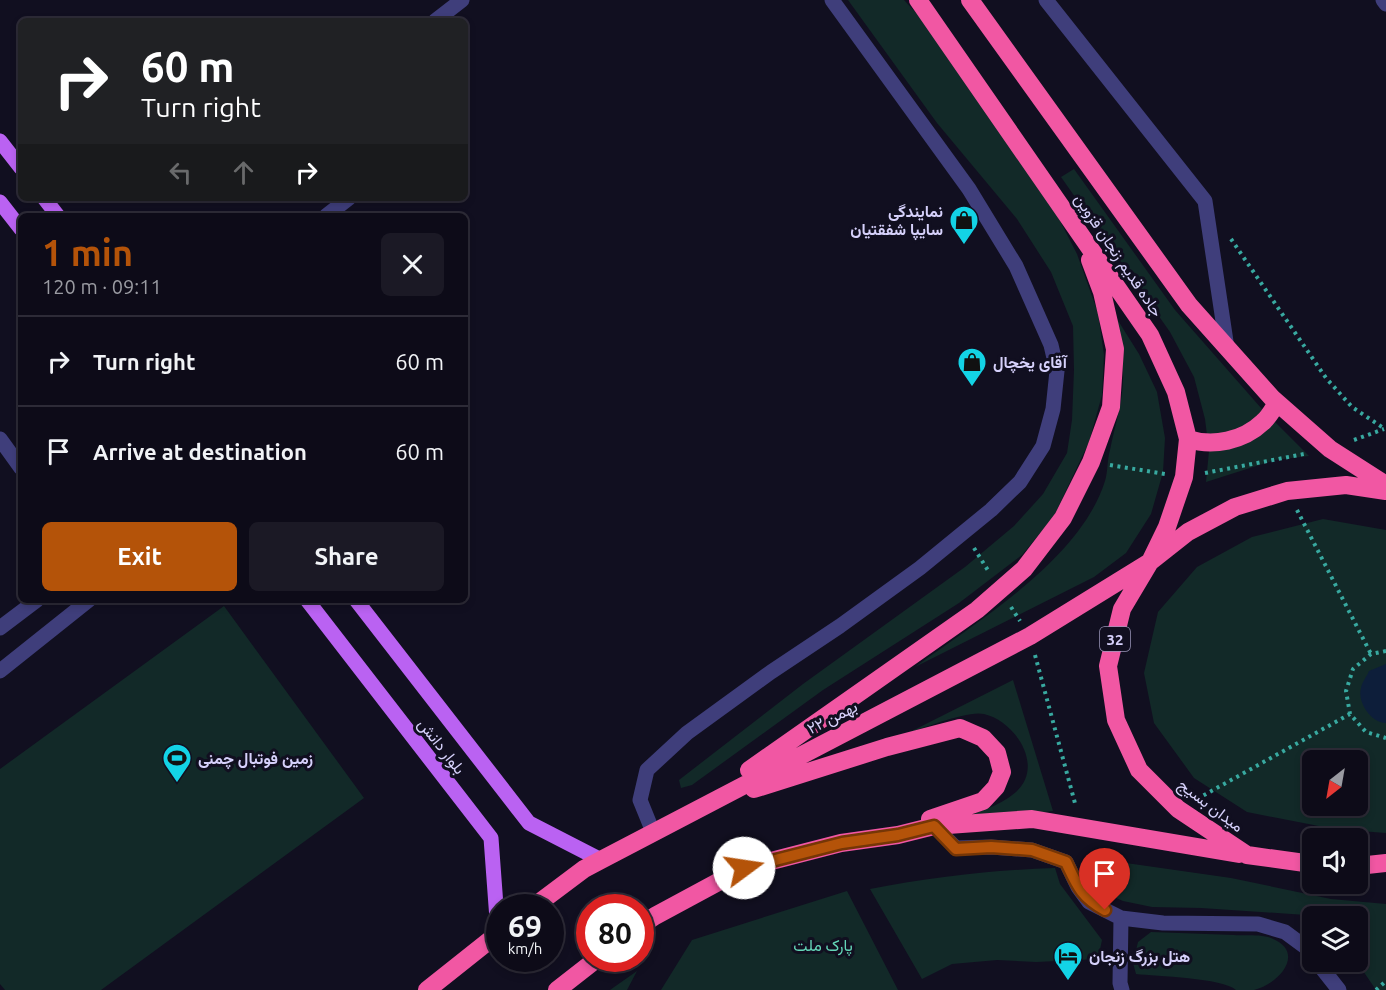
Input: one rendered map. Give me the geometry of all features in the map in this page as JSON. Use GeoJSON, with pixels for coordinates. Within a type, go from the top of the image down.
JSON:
{"type":"FeatureCollection","features":[{"type":"Feature","properties":{"kind":"highway","name":"جاده قدیم زنجان قزوین"},"geometry":{"type":"LineString","coordinates":[[918,0],[1150,335],[1176,392],[1188,439],[1184,477],[1167,527],[1150,562]]}},
{"type":"Feature","properties":{"kind":"highway","name":"جاده قدیم زنجان قزوین"},"geometry":{"type":"LineString","coordinates":[[970,0],[1189,305],[1277,403],[1330,449],[1386,485]]}},
{"type":"Feature","properties":{"kind":"highway"},"geometry":{"type":"LineString","coordinates":[[682,816],[977,610],[1024,569],[1063,519],[1091,462],[1111,407],[1115,349],[1102,292],[1079,230]]}},
{"type":"Feature","properties":{"kind":"highway"},"geometry":{"type":"LineString","coordinates":[[1188,439],[1203,444],[1219,443],[1248,432],[1265,421],[1277,403]]}},
{"type":"Feature","properties":{"kind":"highway","name":"میدان بسیج"},"geometry":{"type":"LineString","coordinates":[[1302,863],[1247,855],[1178,809],[1139,770],[1116,720],[1108,666],[1122,609],[1150,562],[1188,532],[1235,507],[1287,491],[1346,485],[1386,491]]}},
{"type":"Feature","properties":{"kind":"highway","name":"۲۲ بهمن"},"geometry":{"type":"LineString","coordinates":[[551,894],[584,869],[682,816],[1030,636],[1150,562]]}},
{"type":"Feature","properties":{"kind":"highway"},"geometry":{"type":"LineString","coordinates":[[654,917],[744,868],[936,817],[983,801],[996,787],[1002,772],[997,753],[983,738],[960,728],[887,747],[709,802]]}},
{"type":"Feature","properties":{"kind":"highway"},"geometry":{"type":"LineString","coordinates":[[842,843],[898,835],[934,826],[1032,819],[1247,855]]}},
{"type":"Feature","properties":{"kind":"highway"},"geometry":{"type":"LineString","coordinates":[[1368,865],[1386,863]]}},
{"type":"Feature","properties":{"kind":"highway"},"geometry":{"type":"LineString","coordinates":[[427,990],[486,942]]}},
{"type":"Feature","properties":{"kind":"highway"},"geometry":{"type":"LineString","coordinates":[[557,990],[580,972]]}},
{"type":"Feature","properties":{"kind":"main road"},"geometry":{"type":"LineString","coordinates":[[0,141],[18,164]]}},
{"type":"Feature","properties":{"kind":"main road"},"geometry":{"type":"LineString","coordinates":[[46,201],[56,213]]}},
{"type":"Feature","properties":{"kind":"main road"},"geometry":{"type":"LineString","coordinates":[[0,202],[18,225]]}},
{"type":"Feature","properties":{"kind":"main road","name":"بلوار دانش"},"geometry":{"type":"LineString","coordinates":[[309,603],[490,838],[495,894]]}},
{"type":"Feature","properties":{"kind":"main road","name":"بلوار دانش"},"geometry":{"type":"LineString","coordinates":[[358,603],[529,823],[601,860]]}},
{"type":"Feature","properties":{"kind":"street"},"geometry":{"type":"LineString","coordinates":[[439,18],[462,0]]}},
{"type":"Feature","properties":{"kind":"street"},"geometry":{"type":"LineString","coordinates":[[653,832],[640,800],[647,770],[687,733],[771,672],[840,626],[992,510],[1020,482],[1042,447],[1053,410],[1057,371],[1051,345],[1016,266],[969,189],[832,0]]}},
{"type":"Feature","properties":{"kind":"street"},"geometry":{"type":"LineString","coordinates":[[1046,0],[1205,201],[1227,348]]}},
{"type":"Feature","properties":{"kind":"street"},"geometry":{"type":"LineString","coordinates":[[1383,0],[1386,4]]}},
{"type":"Feature","properties":{"kind":"street"},"geometry":{"type":"LineString","coordinates":[[330,208],[343,201]]}},
{"type":"Feature","properties":{"kind":"street"},"geometry":{"type":"LineString","coordinates":[[0,440],[18,464]]}},
{"type":"Feature","properties":{"kind":"street"},"geometry":{"type":"LineString","coordinates":[[0,628],[33,603]]}},
{"type":"Feature","properties":{"kind":"street"},"geometry":{"type":"LineString","coordinates":[[0,671],[85,603]]}},
{"type":"Feature","properties":{"kind":"street"},"geometry":{"type":"LineString","coordinates":[[934,826],[956,849],[991,847],[1032,850],[1066,862],[1078,887],[1089,902],[1121,918],[1163,923],[1258,924],[1285,932],[1302,945]]}},
{"type":"Feature","properties":{"kind":"street"},"geometry":{"type":"LineString","coordinates":[[1121,918],[1120,983],[1122,990]]}},
{"type":"Feature","properties":{"kind":"street"},"geometry":{"type":"LineString","coordinates":[[1325,972],[1339,990]]}},
{"type":"Feature","properties":{"kind":"path"},"geometry":{"type":"LineString","coordinates":[[1226,230],[1326,378],[1352,407],[1386,429]]}},
{"type":"Feature","properties":{"kind":"path"},"geometry":{"type":"LineString","coordinates":[[1287,491],[1371,654]]}},
{"type":"Feature","properties":{"kind":"path"},"geometry":{"type":"LineString","coordinates":[[964,533],[1030,636],[1082,827]]}},
{"type":"Feature","properties":{"kind":"path"},"geometry":{"type":"LineString","coordinates":[[1386,651],[1371,654],[1353,669],[1346,691],[1350,714],[1366,732],[1386,738]]}},
{"type":"Feature","properties":{"kind":"path"},"geometry":{"type":"LineString","coordinates":[[1178,809],[1350,714]]}},
{"type":"Feature","properties":{"kind":"path"},"geometry":{"type":"LineString","coordinates":[[1376,990],[1386,981]]}},
{"type":"Feature","properties":{"kind":"green space"},"geometry":{"type":"Polygon","coordinates":[[[848,0],[904,0],[919,16],[1055,211],[1077,254],[1098,313],[1104,355],[1102,395],[1089,442],[1054,516],[1022,555],[959,603],[823,690],[692,785],[681,788],[679,780],[803,684],[965,567],[1014,526],[1043,494],[1067,453],[1072,420],[1073,326],[1051,272],[1017,219],[937,123],[848,0]]]}},
{"type":"Feature","properties":{"kind":"green space"},"geometry":{"type":"Polygon","coordinates":[[[1074,169],[1175,310],[1261,408],[1309,456],[1275,460],[1206,482],[1209,451],[1205,419],[1194,377],[1170,332],[1061,177],[1074,169]]]}},
{"type":"Feature","properties":{"kind":"green space"},"geometry":{"type":"Polygon","coordinates":[[[1117,319],[1139,354],[1157,392],[1165,438],[1163,472],[1151,514],[1126,553],[1094,577],[915,667],[1025,586],[1074,537],[1092,510],[1105,481],[1122,392],[1123,366],[1117,319]]]}},
{"type":"Feature","properties":{"kind":"green space"},"geometry":{"type":"Polygon","coordinates":[[[1323,519],[1386,530],[1386,833],[1368,832],[1368,828],[1329,828],[1247,812],[1194,778],[1154,723],[1144,673],[1158,612],[1197,567],[1252,537],[1323,519]]]}},
{"type":"Feature","properties":{"kind":"green space","name":"زمین فوتبال چمنی"},"geometry":{"type":"Polygon","coordinates":[[[224,606],[364,798],[101,990],[5,990],[0,984],[0,769],[224,606]]]}},
{"type":"Feature","properties":{"kind":"green space"},"geometry":{"type":"Polygon","coordinates":[[[1013,680],[1053,811],[953,821],[994,806],[1016,792],[1028,770],[1023,746],[1006,725],[995,718],[977,713],[908,733],[1013,680]]]}},
{"type":"Feature","properties":{"kind":"green space"},"geometry":{"type":"Polygon","coordinates":[[[1119,862],[1231,878],[1331,899],[1386,904],[1386,990],[1376,990],[1364,972],[1368,972],[1368,906],[1302,906],[1302,915],[1152,907],[1123,901],[1100,891],[1098,875],[1104,866],[1119,862]]]}},
{"type":"Feature","properties":{"kind":"green space"},"geometry":{"type":"Polygon","coordinates":[[[1055,868],[1060,884],[1102,940],[1098,959],[1036,962],[997,960],[952,964],[922,979],[870,889],[962,875],[1055,868]]]}},
{"type":"Feature","properties":{"kind":"green space","name":"پارک ملت"},"geometry":{"type":"Polygon","coordinates":[[[847,891],[898,990],[661,990],[692,940],[847,891]]]}},
{"type":"Feature","properties":{"kind":"green space"},"geometry":{"type":"Polygon","coordinates":[[[1151,932],[1267,937],[1282,944],[1287,951],[1288,959],[1280,975],[1263,987],[1254,990],[1236,990],[1204,980],[1136,974],[1133,963],[1138,942],[1151,932]]]}},
{"type":"Feature","properties":{"kind":"green space"},"geometry":{"type":"Polygon","coordinates":[[[636,972],[636,972],[627,990],[610,990],[636,972]]]}},
{"type":"Feature","properties":{"kind":"water"},"geometry":{"type":"Polygon","coordinates":[[[1386,664],[1386,723],[1370,716],[1363,705],[1360,694],[1369,671],[1386,664]]]}},
{"type":"Feature","properties":{"kind":"place","name":"نمایندگی سایپا شفقتیان"},"geometry":{"type":"Point","coordinates":[964,246]}},
{"type":"Feature","properties":{"kind":"place","name":"آقای یخچال"},"geometry":{"type":"Point","coordinates":[972,388]}},
{"type":"Feature","properties":{"kind":"place","name":"زمین فوتبال چمنی"},"geometry":{"type":"Point","coordinates":[177,784]}},
{"type":"Feature","properties":{"kind":"place","name":"هتل بزرگ زنجان"},"geometry":{"type":"Point","coordinates":[1068,982]}},
{"type":"Feature","properties":{"kind":"route"},"geometry":{"type":"LineString","coordinates":[[744,868],[842,843],[898,835],[934,826],[956,849],[991,847],[1032,850],[1066,862],[1078,887],[1089,902],[1105,910]]}}]}
